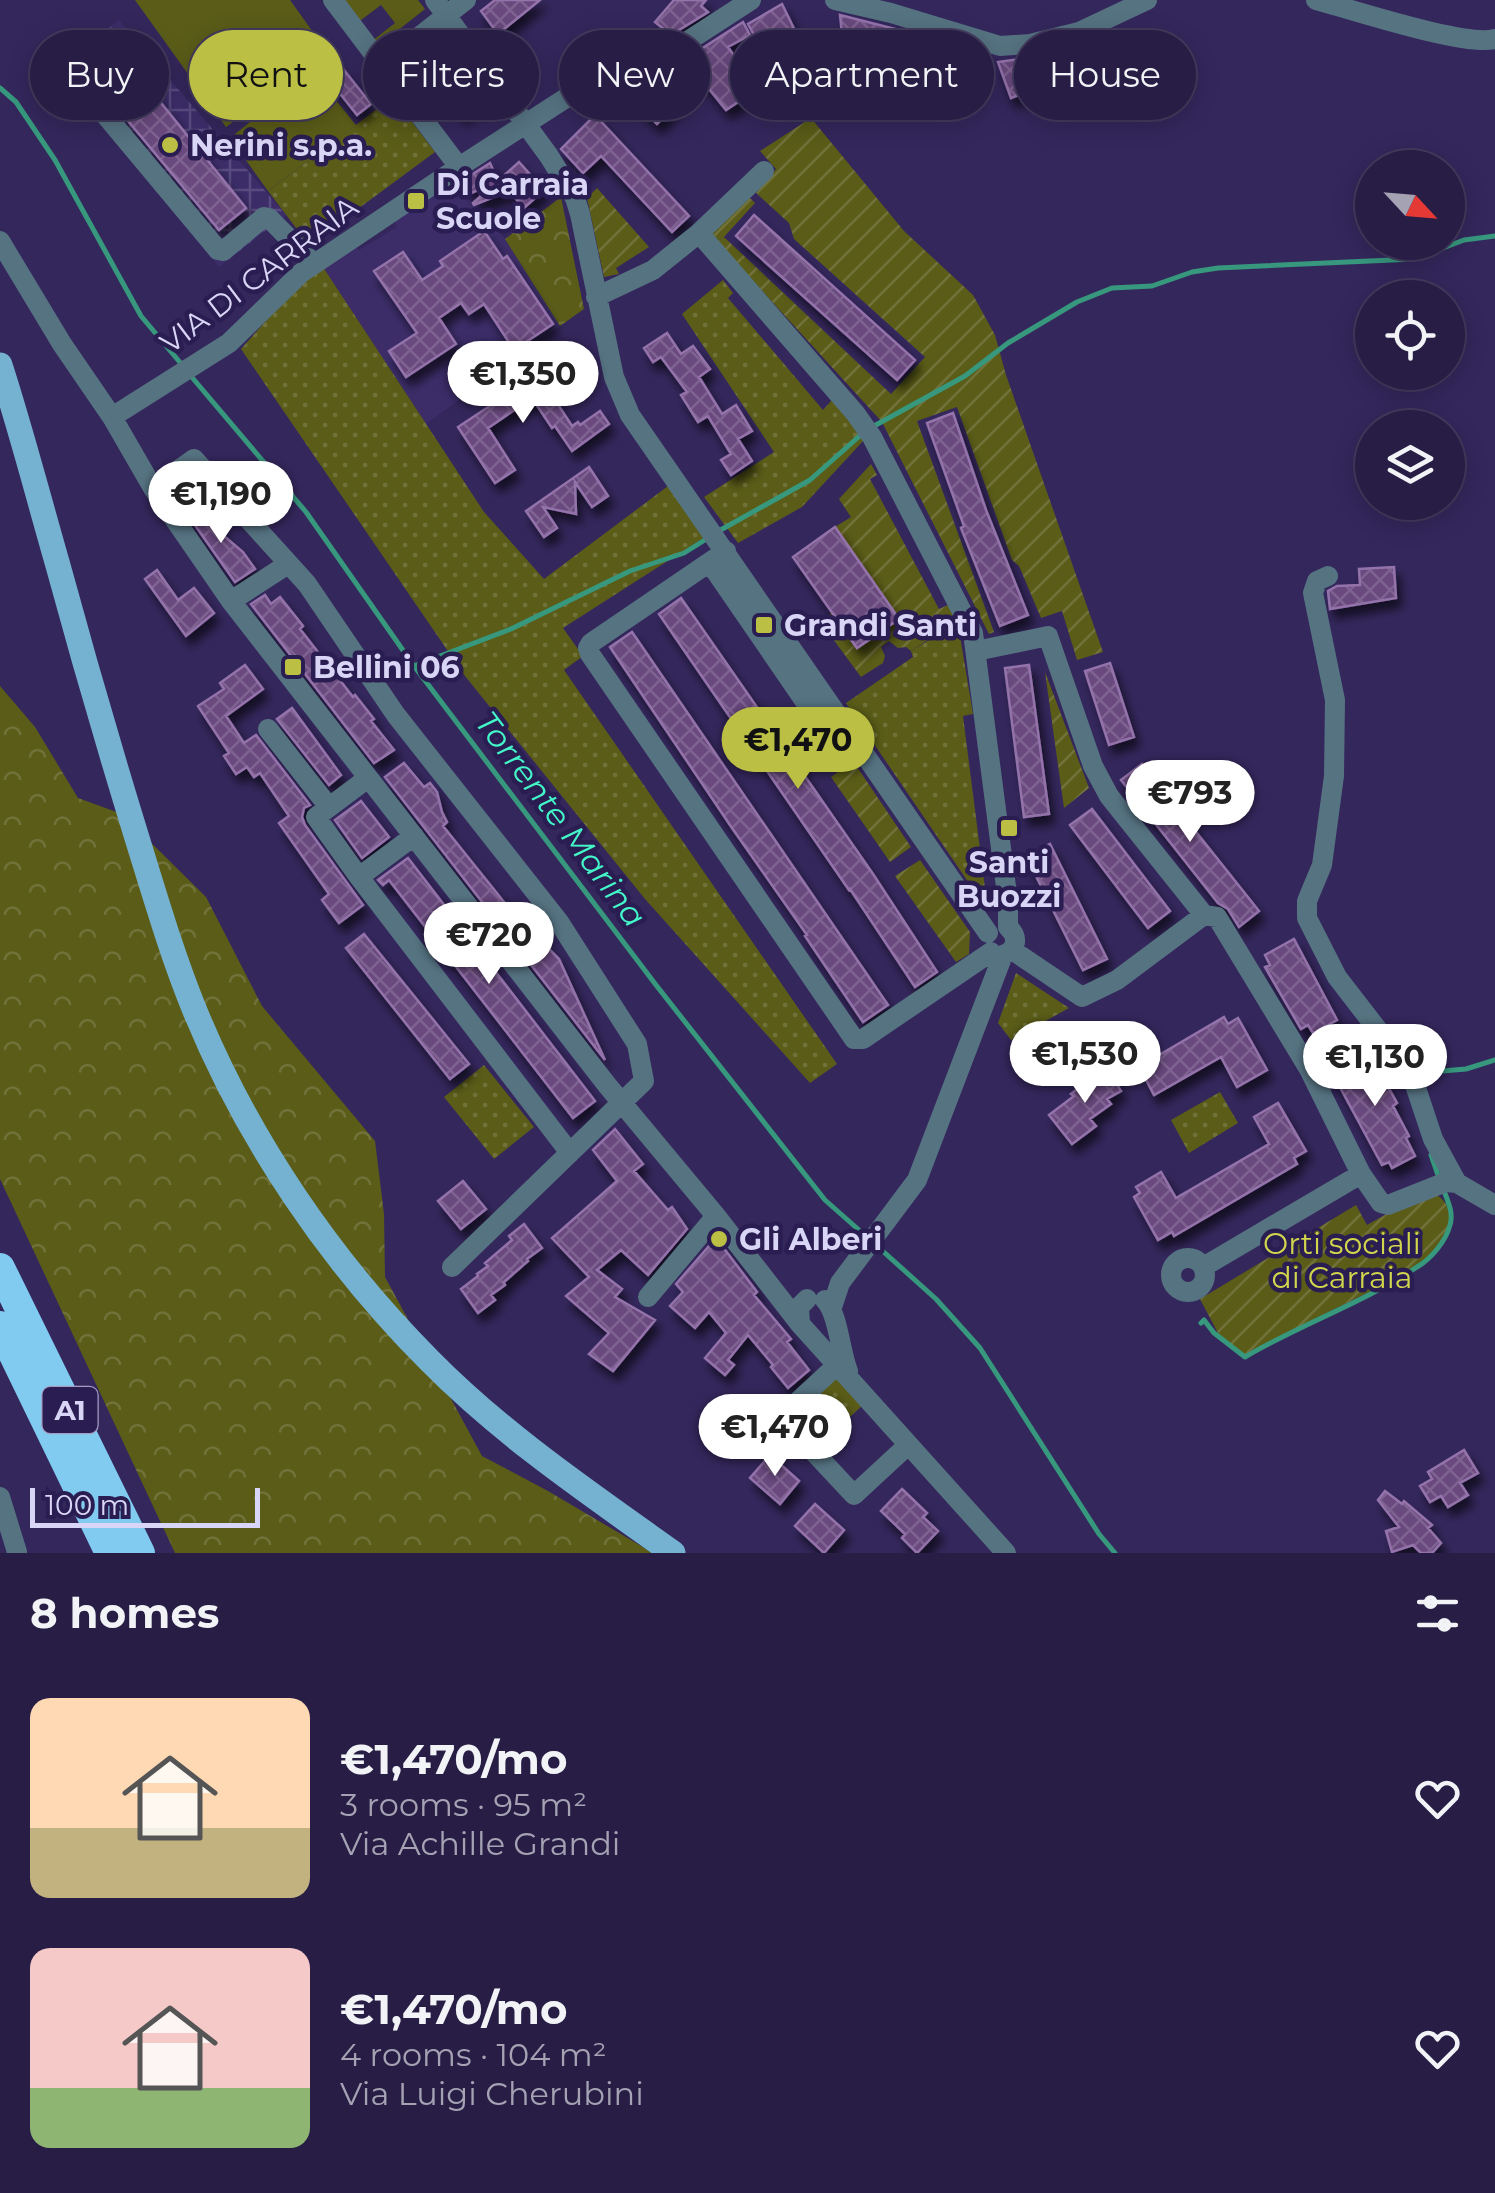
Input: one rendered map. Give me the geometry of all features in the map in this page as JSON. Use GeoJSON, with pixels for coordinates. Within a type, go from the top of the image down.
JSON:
{"type":"FeatureCollection","features":[{"type":"Feature","properties":{"kind":"highway","name":"A1"},"geometry":{"type":"LineString","coordinates":[[0,1268],[140,1553]]}},
{"type":"Feature","properties":{"kind":"highway","name":"A1"},"geometry":{"type":"LineString","coordinates":[[0,1326],[110,1553]]}},
{"type":"Feature","properties":{"kind":"main road"},"geometry":{"type":"LineString","coordinates":[[0,366],[168,938],[202,1026],[241,1105],[299,1202],[384,1311],[430,1362],[538,1456],[673,1553]]}},
{"type":"Feature","properties":{"kind":"street"},"geometry":{"type":"LineString","coordinates":[[333,0],[363,39]]}},
{"type":"Feature","properties":{"kind":"street"},"geometry":{"type":"LineString","coordinates":[[419,30],[441,8],[466,0]]}},
{"type":"Feature","properties":{"kind":"street","name":"VIA DI CARRAIA"},"geometry":{"type":"LineString","coordinates":[[112,417],[229,343],[301,273],[458,167],[625,60],[677,48],[751,0]]}},
{"type":"Feature","properties":{"kind":"street"},"geometry":{"type":"LineString","coordinates":[[835,0],[907,9],[1000,46],[1030,44],[1079,32],[1147,0]]}},
{"type":"Feature","properties":{"kind":"street"},"geometry":{"type":"LineString","coordinates":[[1316,0],[1446,35],[1495,40]]}},
{"type":"Feature","properties":{"kind":"street"},"geometry":{"type":"LineString","coordinates":[[441,8],[549,156],[574,198],[620,396],[630,415],[702,517],[718,551],[837,748],[853,736],[1000,944],[1082,997],[1117,980],[1204,916]]}},
{"type":"Feature","properties":{"kind":"street"},"geometry":{"type":"LineString","coordinates":[[109,120],[218,250],[223,251],[264,217],[314,264]]}},
{"type":"Feature","properties":{"kind":"street"},"geometry":{"type":"LineString","coordinates":[[423,120],[458,167]]}},
{"type":"Feature","properties":{"kind":"street"},"geometry":{"type":"LineString","coordinates":[[596,297],[654,270],[764,171]]}},
{"type":"Feature","properties":{"kind":"street"},"geometry":{"type":"LineString","coordinates":[[699,233],[872,437],[973,632],[1008,902],[1000,944],[924,1164],[910,1192],[823,1304],[799,1307],[801,1326],[813,1333],[824,1331],[832,1323],[823,1304]]}},
{"type":"Feature","properties":{"kind":"street"},"geometry":{"type":"LineString","coordinates":[[0,241],[153,488],[231,601],[622,1104],[801,1326],[1006,1553]]}},
{"type":"Feature","properties":{"kind":"street"},"geometry":{"type":"LineString","coordinates":[[173,474],[194,459],[307,584],[396,715],[559,922],[637,1044],[644,1081],[452,1267]]}},
{"type":"Feature","properties":{"kind":"street"},"geometry":{"type":"LineString","coordinates":[[718,551],[591,643],[589,651],[850,1036],[864,1040],[1000,944]]}},
{"type":"Feature","properties":{"kind":"street"},"geometry":{"type":"LineString","coordinates":[[231,601],[288,564]]}},
{"type":"Feature","properties":{"kind":"street"},"geometry":{"type":"LineString","coordinates":[[1328,576],[1317,582],[1313,593],[1335,700],[1334,776],[1322,865],[1307,901],[1307,918],[1337,976],[1413,1080],[1434,1139],[1460,1186]]}},
{"type":"Feature","properties":{"kind":"street"},"geometry":{"type":"LineString","coordinates":[[976,650],[1048,636],[1093,766],[1109,796],[1204,916],[1216,918],[1232,942],[1309,1069],[1375,1197],[1388,1205],[1439,1184],[1460,1186],[1495,1205]]}},
{"type":"Feature","properties":{"kind":"street"},"geometry":{"type":"LineString","coordinates":[[268,730],[329,807]]}},
{"type":"Feature","properties":{"kind":"street"},"geometry":{"type":"LineString","coordinates":[[368,778],[316,817],[570,1153]]}},
{"type":"Feature","properties":{"kind":"street"},"geometry":{"type":"LineString","coordinates":[[359,876],[414,836]]}},
{"type":"Feature","properties":{"kind":"street"},"geometry":{"type":"LineString","coordinates":[[1203,1266],[1362,1174]]}},
{"type":"Feature","properties":{"kind":"street"},"geometry":{"type":"LineString","coordinates":[[648,1296],[716,1216]]}},
{"type":"Feature","properties":{"kind":"street"},"geometry":{"type":"LineString","coordinates":[[772,1289],[791,1299],[823,1304]]}},
{"type":"Feature","properties":{"kind":"street"},"geometry":{"type":"LineString","coordinates":[[823,1304],[859,1392]]}},
{"type":"Feature","properties":{"kind":"street"},"geometry":{"type":"LineString","coordinates":[[836,1366],[781,1417],[854,1495],[908,1445]]}},
{"type":"Feature","properties":{"kind":"street"},"geometry":{"type":"LineString","coordinates":[[0,1497],[18,1552]]}},
{"type":"Feature","properties":{"kind":"shaded area"},"geometry":{"type":"Polygon","coordinates":[[[119,20],[128,30],[106,30],[119,20]]]}},
{"type":"Feature","properties":{"kind":"shaded area"},"geometry":{"type":"Polygon","coordinates":[[[169,78],[189,102],[189,120],[205,120],[286,215],[219,267],[97,120],[169,120],[169,78]]]}},
{"type":"Feature","properties":{"kind":"shaded area"},"geometry":{"type":"Polygon","coordinates":[[[449,182],[477,206],[505,239],[560,326],[426,424],[323,267],[354,244],[359,250],[397,227],[393,218],[449,182]]]}},
{"type":"Feature","properties":{"kind":"green space"},"geometry":{"type":"Polygon","coordinates":[[[135,0],[290,0],[312,30],[189,30],[189,75],[169,47],[169,30],[156,30],[135,0]]]}},
{"type":"Feature","properties":{"kind":"green space"},"geometry":{"type":"Polygon","coordinates":[[[338,0],[418,0],[425,9],[398,30],[386,30],[395,23],[381,5],[357,23],[338,0]]]}},
{"type":"Feature","properties":{"kind":"green space"},"geometry":{"type":"Polygon","coordinates":[[[343,109],[356,125],[268,191],[230,138],[253,120],[343,120],[343,109]]]}},
{"type":"Feature","properties":{"kind":"green space"},"geometry":{"type":"Polygon","coordinates":[[[363,120],[411,120],[435,152],[309,245],[268,191],[363,120]]]}},
{"type":"Feature","properties":{"kind":"green space"},"geometry":{"type":"Polygon","coordinates":[[[813,120],[904,231],[973,295],[995,335],[1103,652],[1077,660],[1062,611],[1041,618],[1019,566],[1012,560],[957,407],[917,421],[994,632],[989,634],[882,422],[710,234],[748,196],[755,203],[724,237],[891,394],[925,357],[794,239],[789,223],[756,193],[776,169],[760,151],[813,120]]]}},
{"type":"Feature","properties":{"kind":"green space"},"geometry":{"type":"Polygon","coordinates":[[[597,188],[649,247],[616,268],[619,274],[604,277],[587,198],[597,188]]]}},
{"type":"Feature","properties":{"kind":"green space"},"geometry":{"type":"Polygon","coordinates":[[[561,197],[584,309],[560,326],[505,239],[561,197]]]}},
{"type":"Feature","properties":{"kind":"green space"},"geometry":{"type":"Polygon","coordinates":[[[319,261],[484,512],[544,579],[668,486],[705,537],[563,628],[583,656],[564,670],[837,1064],[810,1083],[645,899],[465,676],[241,349],[319,261]]]}},
{"type":"Feature","properties":{"kind":"green space"},"geometry":{"type":"Polygon","coordinates":[[[723,280],[733,293],[728,298],[823,410],[832,400],[864,440],[802,507],[738,543],[704,497],[774,452],[682,314],[723,280]]]}},
{"type":"Feature","properties":{"kind":"green space"},"geometry":{"type":"Polygon","coordinates":[[[871,464],[877,475],[870,479],[939,609],[948,605],[957,621],[911,651],[889,641],[881,647],[883,663],[861,677],[819,620],[832,613],[857,648],[898,619],[835,527],[851,517],[839,499],[871,464]]]}},
{"type":"Feature","properties":{"kind":"green space"},"geometry":{"type":"Polygon","coordinates":[[[954,625],[960,636],[973,714],[963,716],[985,888],[973,889],[846,703],[913,657],[911,651],[954,625]]]}},
{"type":"Feature","properties":{"kind":"green space"},"geometry":{"type":"Polygon","coordinates":[[[1045,672],[1089,788],[1064,808],[1045,672]]]}},
{"type":"Feature","properties":{"kind":"green space"},"geometry":{"type":"Polygon","coordinates":[[[0,686],[35,727],[78,798],[122,814],[206,897],[262,1006],[375,1141],[384,1214],[385,1277],[482,1456],[653,1553],[175,1553],[0,1179],[0,686]]]}},
{"type":"Feature","properties":{"kind":"green space"},"geometry":{"type":"Polygon","coordinates":[[[853,761],[911,847],[890,862],[831,777],[853,761]]]}},
{"type":"Feature","properties":{"kind":"green space"},"geometry":{"type":"Polygon","coordinates":[[[920,860],[970,932],[969,954],[956,962],[895,876],[920,860]]]}},
{"type":"Feature","properties":{"kind":"green space"},"geometry":{"type":"Polygon","coordinates":[[[1016,973],[1069,1008],[1011,1040],[998,1023],[1016,973]]]}},
{"type":"Feature","properties":{"kind":"green space"},"geometry":{"type":"Polygon","coordinates":[[[484,1065],[534,1127],[494,1159],[444,1097],[484,1065]]]}},
{"type":"Feature","properties":{"kind":"green space"},"geometry":{"type":"Polygon","coordinates":[[[1220,1092],[1238,1123],[1189,1153],[1171,1120],[1220,1092]]]}},
{"type":"Feature","properties":{"kind":"green space","name":"Orti sociali di Carraia"},"geometry":{"type":"Polygon","coordinates":[[[1435,1194],[1449,1211],[1449,1221],[1441,1243],[1417,1268],[1244,1355],[1219,1335],[1200,1299],[1356,1205],[1367,1225],[1415,1198],[1435,1194]]]}},
{"type":"Feature","properties":{"kind":"green space"},"geometry":{"type":"Polygon","coordinates":[[[836,1377],[862,1406],[822,1442],[796,1412],[836,1377]]]}},
{"type":"Feature","properties":{"kind":"building"},"geometry":{"type":"Polygon","coordinates":[[[495,0],[540,0],[503,30],[495,30],[481,11],[495,0]]]}},
{"type":"Feature","properties":{"kind":"building"},"geometry":{"type":"Polygon","coordinates":[[[674,0],[706,0],[701,6],[708,12],[679,30],[665,30],[655,22],[674,0]]]}},
{"type":"Feature","properties":{"kind":"building"},"geometry":{"type":"Polygon","coordinates":[[[782,4],[795,30],[751,30],[748,24],[782,4]]]}},
{"type":"Feature","properties":{"kind":"building"},"geometry":{"type":"Polygon","coordinates":[[[840,15],[899,30],[842,30],[840,15]]]}},
{"type":"Feature","properties":{"kind":"building"},"geometry":{"type":"Polygon","coordinates":[[[743,22],[747,30],[731,30],[743,22]]]}},
{"type":"Feature","properties":{"kind":"building"},"geometry":{"type":"Polygon","coordinates":[[[730,30],[730,107],[726,110],[710,90],[710,43],[730,30]]]}},
{"type":"Feature","properties":{"kind":"building"},"geometry":{"type":"Polygon","coordinates":[[[1014,60],[1014,97],[1011,98],[998,62],[1014,60]]]}},
{"type":"Feature","properties":{"kind":"building"},"geometry":{"type":"Polygon","coordinates":[[[343,71],[363,94],[363,110],[357,115],[343,97],[343,71]]]}},
{"type":"Feature","properties":{"kind":"building"},"geometry":{"type":"Polygon","coordinates":[[[169,113],[246,208],[219,230],[127,120],[169,120],[169,113]]]}},
{"type":"Feature","properties":{"kind":"building"},"geometry":{"type":"Polygon","coordinates":[[[590,120],[600,120],[689,216],[672,232],[601,156],[583,173],[561,149],[590,120]]]}},
{"type":"Feature","properties":{"kind":"building"},"geometry":{"type":"Polygon","coordinates":[[[519,162],[544,190],[524,208],[509,191],[474,205],[481,196],[478,190],[471,193],[465,179],[490,163],[498,181],[519,162]]]}},
{"type":"Feature","properties":{"kind":"building"},"geometry":{"type":"Polygon","coordinates":[[[754,215],[915,360],[897,380],[736,236],[754,215]]]}},
{"type":"Feature","properties":{"kind":"building"},"geometry":{"type":"Polygon","coordinates":[[[484,231],[503,259],[507,256],[553,324],[514,350],[484,304],[469,314],[461,303],[439,318],[456,344],[406,377],[389,351],[417,333],[374,271],[403,252],[422,280],[443,266],[440,261],[484,231]]]}},
{"type":"Feature","properties":{"kind":"building"},"geometry":{"type":"Polygon","coordinates":[[[667,333],[681,354],[693,346],[710,369],[699,377],[722,414],[736,405],[752,431],[738,439],[752,461],[731,475],[721,460],[731,454],[708,416],[698,422],[681,395],[687,392],[661,357],[653,362],[644,348],[667,333]]]}},
{"type":"Feature","properties":{"kind":"building"},"geometry":{"type":"Polygon","coordinates":[[[538,374],[572,426],[600,411],[609,424],[572,451],[532,398],[488,428],[515,470],[495,483],[458,427],[538,374]]]}},
{"type":"Feature","properties":{"kind":"building"},"geometry":{"type":"Polygon","coordinates":[[[953,413],[1028,615],[1000,626],[961,528],[964,526],[927,423],[953,413]]]}},
{"type":"Feature","properties":{"kind":"building"},"geometry":{"type":"Polygon","coordinates":[[[589,467],[608,496],[592,507],[575,482],[576,514],[543,507],[557,528],[544,537],[526,511],[589,467]]]}},
{"type":"Feature","properties":{"kind":"building"},"geometry":{"type":"Polygon","coordinates":[[[171,491],[243,552],[255,569],[235,582],[171,491]]]}},
{"type":"Feature","properties":{"kind":"building"},"geometry":{"type":"Polygon","coordinates":[[[835,527],[899,619],[857,648],[793,557],[835,527]]]}},
{"type":"Feature","properties":{"kind":"building"},"geometry":{"type":"Polygon","coordinates":[[[1394,567],[1396,598],[1330,609],[1328,591],[1337,586],[1360,585],[1359,569],[1394,567]]]}},
{"type":"Feature","properties":{"kind":"building"},"geometry":{"type":"Polygon","coordinates":[[[157,570],[178,600],[194,588],[214,613],[186,636],[145,579],[157,570]]]}},
{"type":"Feature","properties":{"kind":"building"},"geometry":{"type":"Polygon","coordinates":[[[265,595],[271,604],[280,597],[303,626],[300,629],[374,719],[371,721],[394,750],[374,763],[251,604],[265,595]]]}},
{"type":"Feature","properties":{"kind":"building"},"geometry":{"type":"Polygon","coordinates":[[[681,598],[937,972],[915,987],[659,614],[681,598]]]}},
{"type":"Feature","properties":{"kind":"building"},"geometry":{"type":"Polygon","coordinates":[[[632,632],[888,1005],[863,1022],[610,647],[632,632]]]}},
{"type":"Feature","properties":{"kind":"building"},"geometry":{"type":"Polygon","coordinates":[[[1110,663],[1134,737],[1109,745],[1085,671],[1110,663]]]}},
{"type":"Feature","properties":{"kind":"building"},"geometry":{"type":"Polygon","coordinates":[[[245,665],[263,689],[226,716],[244,743],[256,735],[310,805],[304,808],[305,825],[363,905],[339,923],[322,900],[329,894],[279,823],[289,816],[260,773],[254,777],[247,767],[236,774],[224,756],[229,753],[198,706],[224,689],[220,683],[245,665]]]}},
{"type":"Feature","properties":{"kind":"building"},"geometry":{"type":"Polygon","coordinates":[[[1029,665],[1049,814],[1024,817],[1005,668],[1029,665]]]}},
{"type":"Feature","properties":{"kind":"building"},"geometry":{"type":"Polygon","coordinates":[[[292,708],[341,775],[329,785],[277,719],[292,708]]]}},
{"type":"Feature","properties":{"kind":"building"},"geometry":{"type":"Polygon","coordinates":[[[404,763],[424,787],[430,783],[437,792],[447,822],[443,826],[508,907],[559,959],[605,1060],[385,777],[404,763]]]}},
{"type":"Feature","properties":{"kind":"building"},"geometry":{"type":"Polygon","coordinates":[[[1142,764],[1259,911],[1239,927],[1121,780],[1142,764]]]}},
{"type":"Feature","properties":{"kind":"building"},"geometry":{"type":"Polygon","coordinates":[[[361,801],[389,837],[362,858],[335,820],[361,801]]]}},
{"type":"Feature","properties":{"kind":"building"},"geometry":{"type":"Polygon","coordinates":[[[1092,809],[1170,911],[1148,928],[1070,825],[1092,809]]]}},
{"type":"Feature","properties":{"kind":"building"},"geometry":{"type":"Polygon","coordinates":[[[1050,844],[1107,959],[1083,970],[1026,856],[1050,844]]]}},
{"type":"Feature","properties":{"kind":"building"},"geometry":{"type":"Polygon","coordinates":[[[408,858],[595,1101],[573,1118],[389,880],[383,885],[378,880],[408,858]]]}},
{"type":"Feature","properties":{"kind":"building"},"geometry":{"type":"Polygon","coordinates":[[[364,934],[469,1064],[450,1079],[346,948],[364,934]]]}},
{"type":"Feature","properties":{"kind":"building"},"geometry":{"type":"Polygon","coordinates":[[[1294,939],[1337,1020],[1313,1033],[1308,1025],[1301,1029],[1265,967],[1270,965],[1265,955],[1294,939]]]}},
{"type":"Feature","properties":{"kind":"building"},"geometry":{"type":"Polygon","coordinates":[[[1224,1017],[1228,1024],[1238,1018],[1267,1070],[1237,1087],[1221,1057],[1154,1095],[1143,1074],[1148,1071],[1144,1064],[1224,1017]]]}},
{"type":"Feature","properties":{"kind":"building"},"geometry":{"type":"Polygon","coordinates":[[[1367,1049],[1397,1103],[1393,1106],[1415,1156],[1392,1168],[1389,1162],[1382,1165],[1335,1078],[1342,1074],[1338,1066],[1367,1049]]]}},
{"type":"Feature","properties":{"kind":"building"},"geometry":{"type":"Polygon","coordinates":[[[1108,1070],[1121,1091],[1107,1099],[1111,1104],[1090,1119],[1096,1126],[1072,1144],[1049,1115],[1091,1078],[1108,1070]]]}},
{"type":"Feature","properties":{"kind":"building"},"geometry":{"type":"Polygon","coordinates":[[[1278,1103],[1306,1151],[1294,1158],[1297,1164],[1174,1236],[1172,1232],[1158,1240],[1134,1197],[1140,1193],[1136,1187],[1161,1172],[1176,1198],[1269,1144],[1254,1117],[1278,1103]]]}},
{"type":"Feature","properties":{"kind":"building"},"geometry":{"type":"Polygon","coordinates":[[[615,1129],[643,1164],[634,1171],[668,1210],[672,1207],[687,1229],[648,1275],[621,1250],[597,1270],[622,1289],[615,1297],[655,1320],[613,1371],[589,1354],[609,1333],[566,1296],[589,1277],[552,1238],[617,1181],[593,1150],[615,1129]]]}},
{"type":"Feature","properties":{"kind":"building"},"geometry":{"type":"Polygon","coordinates":[[[463,1181],[486,1209],[461,1229],[438,1201],[463,1181]]]}},
{"type":"Feature","properties":{"kind":"building"},"geometry":{"type":"Polygon","coordinates":[[[524,1224],[542,1248],[491,1295],[495,1300],[478,1313],[461,1289],[488,1266],[485,1263],[524,1224]]]}},
{"type":"Feature","properties":{"kind":"building"},"geometry":{"type":"Polygon","coordinates":[[[716,1238],[757,1292],[754,1295],[791,1339],[787,1342],[809,1370],[788,1388],[748,1335],[728,1360],[734,1365],[725,1375],[705,1358],[726,1333],[709,1312],[695,1328],[670,1306],[683,1292],[676,1284],[716,1238]]]}},
{"type":"Feature","properties":{"kind":"building"},"geometry":{"type":"Polygon","coordinates":[[[1464,1450],[1478,1473],[1460,1483],[1468,1495],[1448,1507],[1441,1496],[1430,1502],[1420,1486],[1432,1479],[1428,1472],[1464,1450]]]}},
{"type":"Feature","properties":{"kind":"building"},"geometry":{"type":"Polygon","coordinates":[[[770,1455],[799,1481],[780,1504],[750,1478],[770,1455]]]}},
{"type":"Feature","properties":{"kind":"building"},"geometry":{"type":"Polygon","coordinates":[[[902,1489],[927,1513],[923,1517],[938,1531],[917,1553],[902,1538],[905,1534],[881,1511],[902,1489]]]}},
{"type":"Feature","properties":{"kind":"building"},"geometry":{"type":"Polygon","coordinates":[[[1385,1491],[1402,1504],[1404,1501],[1432,1525],[1428,1528],[1441,1543],[1432,1553],[1421,1553],[1413,1545],[1392,1552],[1386,1531],[1399,1527],[1378,1500],[1385,1491]]]}},
{"type":"Feature","properties":{"kind":"building"},"geometry":{"type":"Polygon","coordinates":[[[815,1504],[844,1530],[824,1553],[795,1526],[815,1504]]]}},
{"type":"Feature","properties":{"kind":"waterway","name":"Torrente Marina"},"geometry":{"type":"LineString","coordinates":[[0,88],[16,102],[55,160],[141,316],[183,366]]}},
{"type":"Feature","properties":{"kind":"waterway"},"geometry":{"type":"LineString","coordinates":[[874,426],[965,376],[1008,343],[1077,302],[1112,288],[1152,286],[1218,268],[1414,259],[1464,240],[1495,236]]}},
{"type":"Feature","properties":{"kind":"waterway","name":"Torrente Marina"},"geometry":{"type":"LineString","coordinates":[[190,375],[306,512],[414,666],[656,985],[825,1200],[868,1238]]}},
{"type":"Feature","properties":{"kind":"waterway"},"geometry":{"type":"LineString","coordinates":[[717,532],[810,480],[864,432]]}},
{"type":"Feature","properties":{"kind":"waterway"},"geometry":{"type":"LineString","coordinates":[[414,666],[511,629],[630,571],[684,553],[708,538]]}},
{"type":"Feature","properties":{"kind":"waterway"},"geometry":{"type":"LineString","coordinates":[[1418,1073],[1466,1069],[1495,1060]]}},
{"type":"Feature","properties":{"kind":"waterway"},"geometry":{"type":"LineString","coordinates":[[1431,1155],[1439,1178]]}},
{"type":"Feature","properties":{"kind":"waterway"},"geometry":{"type":"LineString","coordinates":[[1201,1323],[1204,1320],[1245,1357],[1396,1280],[1428,1259],[1445,1237],[1451,1215],[1443,1188]]}},
{"type":"Feature","properties":{"kind":"waterway","name":"Torrente Marina"},"geometry":{"type":"LineString","coordinates":[[876,1245],[936,1299],[980,1348],[1115,1553]]}},
{"type":"Feature","properties":{"kind":"place","name":"Nerini s.p.a."},"geometry":{"type":"Point","coordinates":[170,145]}},
{"type":"Feature","properties":{"kind":"place","name":"Di Carraia Scuole"},"geometry":{"type":"Point","coordinates":[416,201]}},
{"type":"Feature","properties":{"kind":"place","name":"Grandi Santi"},"geometry":{"type":"Point","coordinates":[764,625]}},
{"type":"Feature","properties":{"kind":"place","name":"Bellini 06"},"geometry":{"type":"Point","coordinates":[293,667]}},
{"type":"Feature","properties":{"kind":"place","name":"Santi Buozzi"},"geometry":{"type":"Point","coordinates":[1009,828]}},
{"type":"Feature","properties":{"kind":"place","name":"Gli Alberi"},"geometry":{"type":"Point","coordinates":[719,1239]}}]}
